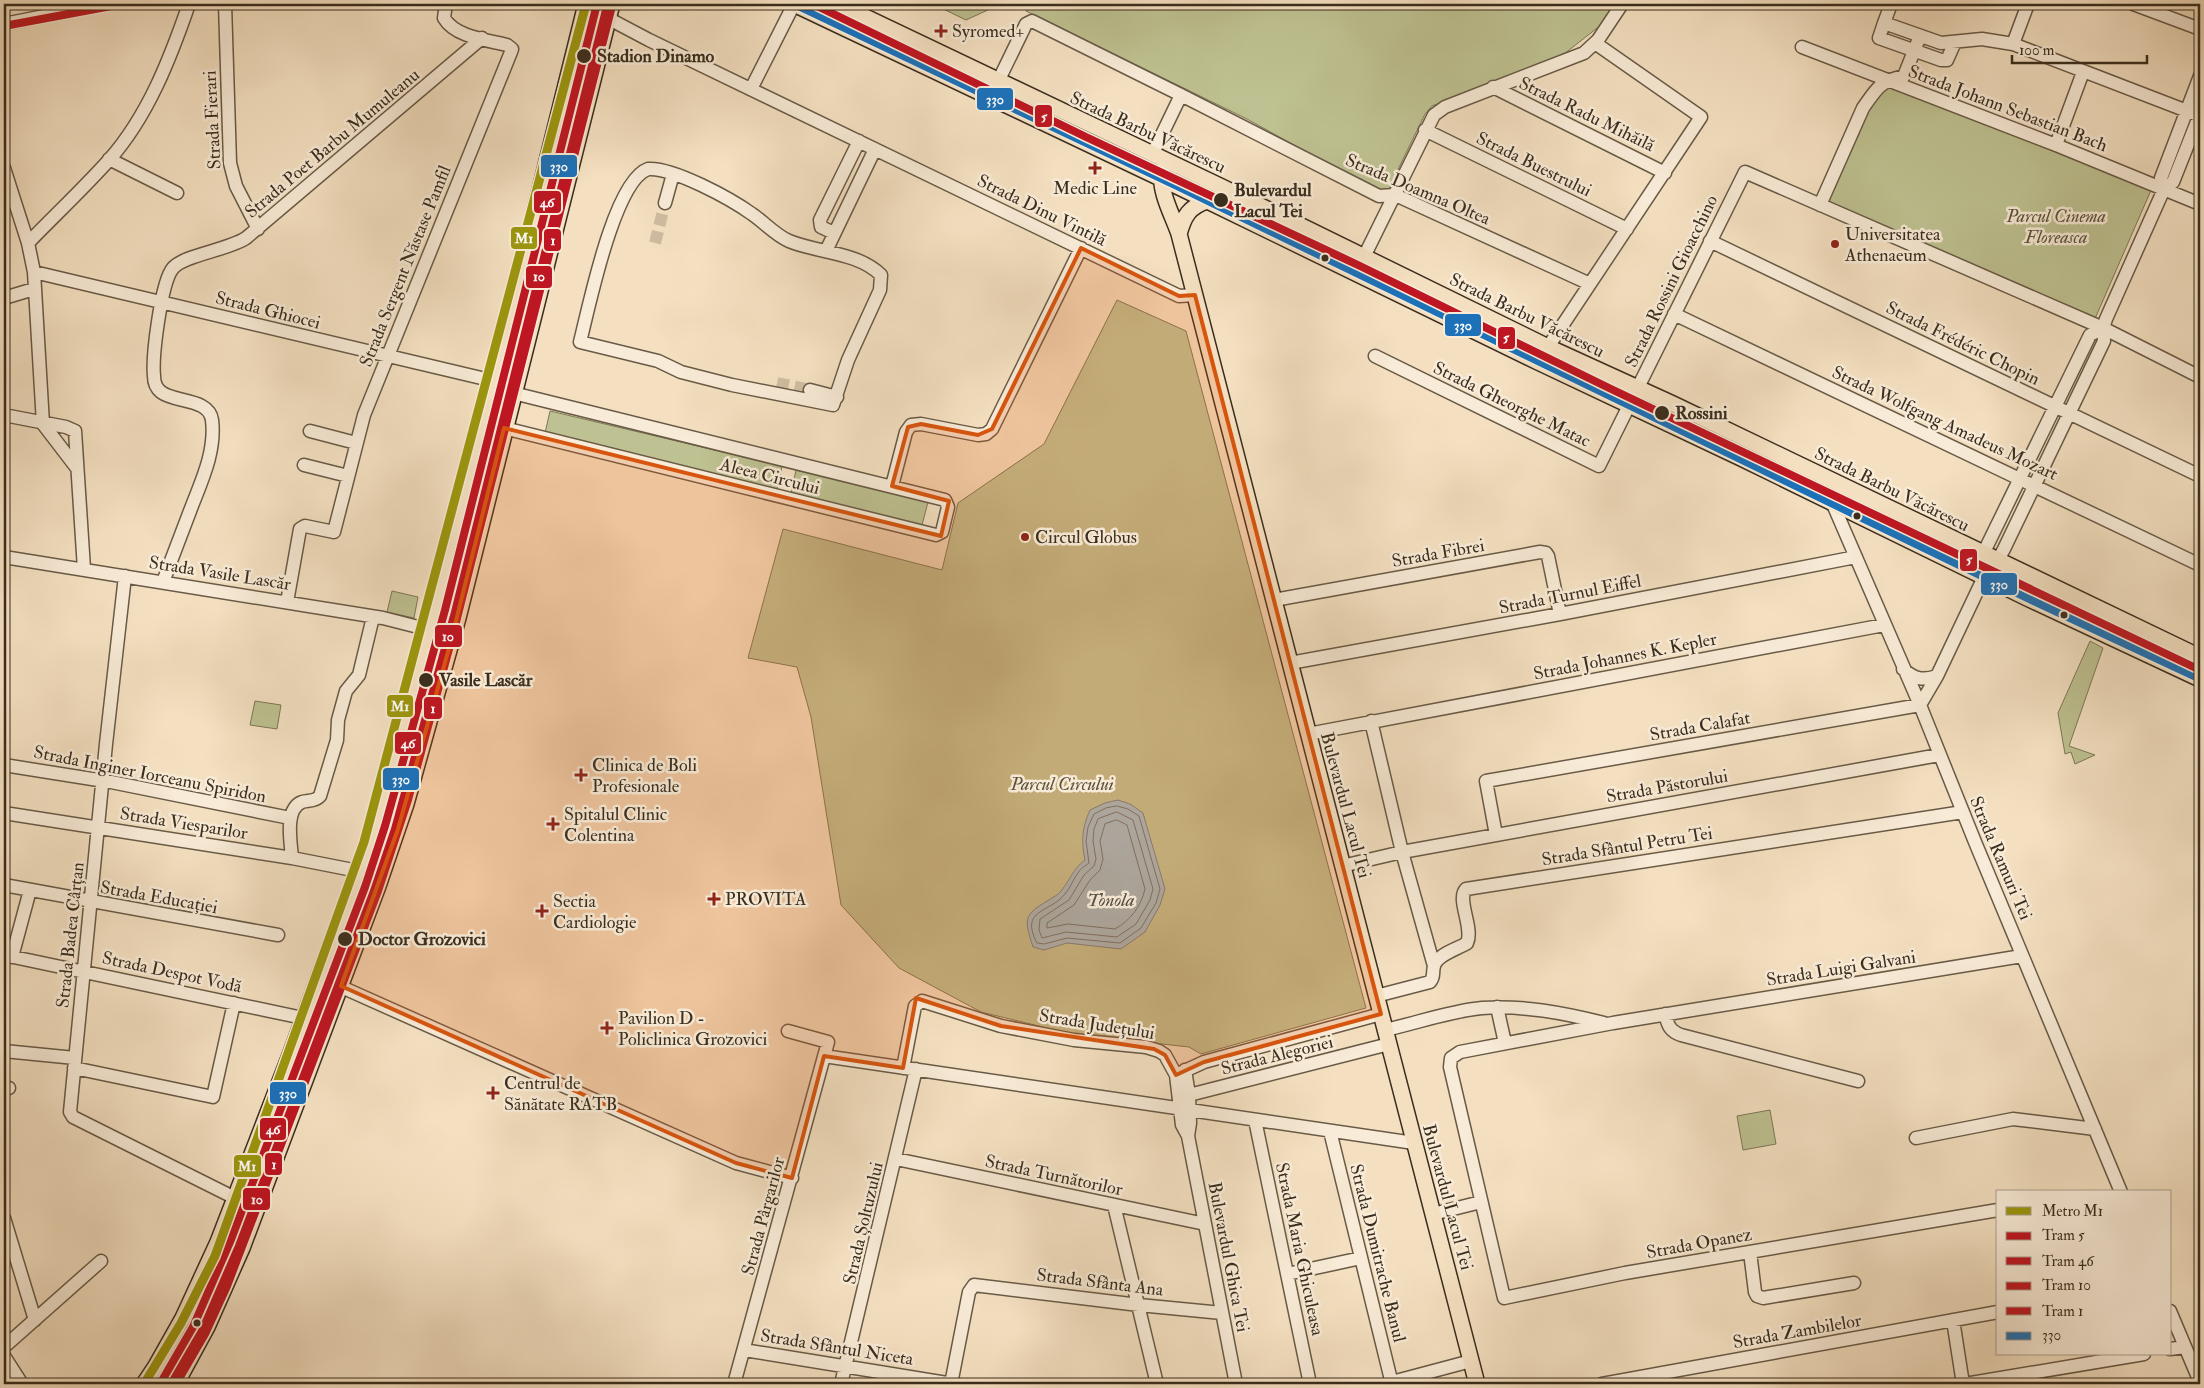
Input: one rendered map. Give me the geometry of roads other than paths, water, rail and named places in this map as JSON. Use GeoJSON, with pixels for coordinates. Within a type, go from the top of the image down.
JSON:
{"type":"FeatureCollection","features":[{"type":"Feature","properties":{"kind":"main road"},"geometry":{"type":"LineString","coordinates":[[176,1384],[207,1327],[242,1248],[398,829],[452,641],[612,4]]}},
{"type":"Feature","properties":{"kind":"main road","name":"Strada Barbu Văcărescu"},"geometry":{"type":"LineString","coordinates":[[794,4],[1179,187],[1984,577],[2200,679]]}},
{"type":"Feature","properties":{"kind":"main road","name":"Strada Barbu Văcărescu"},"geometry":{"type":"LineString","coordinates":[[838,4],[2200,657]]}},
{"type":"Feature","properties":{"kind":"main road"},"geometry":{"type":"LineString","coordinates":[[144,1384],[183,1318],[214,1250],[304,1018],[358,871],[393,768],[494,381],[584,5]]}},
{"type":"Feature","properties":{"kind":"main road"},"geometry":{"type":"LineString","coordinates":[[1161,179],[1166,162]]}},
{"type":"Feature","properties":{"kind":"main road","name":"Bulevardul Lacul Tei"},"geometry":{"type":"LineString","coordinates":[[1166,162],[1177,178],[1179,187],[1179,234]]}},
{"type":"Feature","properties":{"kind":"main road","name":"Bulevardul Lacul Tei"},"geometry":{"type":"LineString","coordinates":[[1161,179],[1179,234],[1195,295],[1477,1384]]}},
{"type":"Feature","properties":{"kind":"main road"},"geometry":{"type":"LineString","coordinates":[[1179,234],[1188,210],[1207,201]]}},
{"type":"Feature","properties":{"kind":"street"},"geometry":{"type":"LineString","coordinates":[[4,24],[106,4]]}},
{"type":"Feature","properties":{"kind":"street"},"geometry":{"type":"LineString","coordinates":[[28,243],[110,159],[150,97],[169,58],[189,4]]}},
{"type":"Feature","properties":{"kind":"street","name":"Strada Fierari"},"geometry":{"type":"LineString","coordinates":[[225,4],[230,163],[236,186],[258,229]]}},
{"type":"Feature","properties":{"kind":"street"},"geometry":{"type":"LineString","coordinates":[[446,4],[444,18],[447,23],[460,32],[482,38]]}},
{"type":"Feature","properties":{"kind":"street"},"geometry":{"type":"LineString","coordinates":[[751,89],[794,4]]}},
{"type":"Feature","properties":{"kind":"street"},"geometry":{"type":"LineString","coordinates":[[1356,273],[1425,130],[1439,110],[1493,87],[1579,55],[1595,43],[1622,4]]}},
{"type":"Feature","properties":{"kind":"street"},"geometry":{"type":"LineString","coordinates":[[1891,4],[1879,38],[1941,60],[1947,60],[1955,42]]}},
{"type":"Feature","properties":{"kind":"street"},"geometry":{"type":"LineString","coordinates":[[2013,44],[2028,4]]}},
{"type":"Feature","properties":{"kind":"street"},"geometry":{"type":"LineString","coordinates":[[2134,4],[2200,29]]}},
{"type":"Feature","properties":{"kind":"street","name":"Strada Dinu Vintilă"},"geometry":{"type":"LineString","coordinates":[[584,5],[608,20],[1179,296],[1195,295]]}},
{"type":"Feature","properties":{"kind":"street","name":"Strada Doamna Oltea"},"geometry":{"type":"LineString","coordinates":[[998,81],[1026,24],[1032,21],[1378,196],[1394,195],[1590,284]]}},
{"type":"Feature","properties":{"kind":"street"},"geometry":{"type":"LineString","coordinates":[[1884,23],[1941,43],[1982,39],[2013,44],[2200,115],[2173,182],[2164,188],[2103,328],[2104,341],[2036,485],[1998,560],[1984,577],[1937,676],[1920,705]]}},
{"type":"Feature","properties":{"kind":"street"},"geometry":{"type":"LineString","coordinates":[[1920,36],[1904,76],[1887,80],[1873,93],[1855,123],[1820,205],[2103,328],[2200,377]]}},
{"type":"Feature","properties":{"kind":"street","name":"Strada Poet Barbu Mumuleanu"},"geometry":{"type":"LineString","coordinates":[[163,582],[209,461],[212,421],[209,411],[205,407],[164,394],[155,383],[154,370],[162,301],[169,274],[178,263],[237,244],[258,229],[482,38]]}},
{"type":"Feature","properties":{"kind":"street","name":"Strada Sergent Năstase Pamfil"},"geometry":{"type":"LineString","coordinates":[[287,602],[300,529],[305,526],[334,532],[364,415],[512,52],[510,47],[482,38]]}},
{"type":"Feature","properties":{"kind":"street"},"geometry":{"type":"LineString","coordinates":[[1538,362],[1701,118],[1699,114],[1595,43]]}},
{"type":"Feature","properties":{"kind":"street","name":"Strada Johann Sebastian Bach"},"geometry":{"type":"LineString","coordinates":[[1802,47],[2056,145],[2200,204]]}},
{"type":"Feature","properties":{"kind":"street"},"geometry":{"type":"LineString","coordinates":[[2056,145],[2083,72]]}},
{"type":"Feature","properties":{"kind":"street"},"geometry":{"type":"LineString","coordinates":[[2164,188],[2161,178],[2200,76]]}},
{"type":"Feature","properties":{"kind":"street"},"geometry":{"type":"LineString","coordinates":[[990,98],[998,81]]}},
{"type":"Feature","properties":{"kind":"street","name":"Strada Radu Mihăilă"},"geometry":{"type":"LineString","coordinates":[[1493,87],[1665,173]]}},
{"type":"Feature","properties":{"kind":"street"},"geometry":{"type":"LineString","coordinates":[[1152,155],[1181,95]]}},
{"type":"Feature","properties":{"kind":"street","name":"Strada Buestrului"},"geometry":{"type":"LineString","coordinates":[[1425,130],[1627,229]]}},
{"type":"Feature","properties":{"kind":"street"},"geometry":{"type":"LineString","coordinates":[[834,233],[821,227],[820,220],[859,141]]}},
{"type":"Feature","properties":{"kind":"street"},"geometry":{"type":"LineString","coordinates":[[826,251],[875,148]]}},
{"type":"Feature","properties":{"kind":"street"},"geometry":{"type":"LineString","coordinates":[[110,159],[177,193]]}},
{"type":"Feature","properties":{"kind":"street"},"geometry":{"type":"LineString","coordinates":[[4,168],[28,243],[34,272],[43,424],[76,467]]}},
{"type":"Feature","properties":{"kind":"street"},"geometry":{"type":"LineString","coordinates":[[655,169],[673,174],[710,190],[751,213],[789,241],[826,251],[876,270],[882,275],[882,281],[848,360],[833,405],[732,385],[681,372],[658,361],[580,342],[615,215],[636,178],[643,171],[655,169]]}},
{"type":"Feature","properties":{"kind":"street","name":"Strada Rossini Gioacchino"},"geometry":{"type":"LineString","coordinates":[[1629,405],[1745,172],[1820,205]]}},
{"type":"Feature","properties":{"kind":"street"},"geometry":{"type":"LineString","coordinates":[[665,203],[673,174]]}},
{"type":"Feature","properties":{"kind":"street","name":"Strada Frédéric Chopin"},"geometry":{"type":"LineString","coordinates":[[1710,241],[2200,476]]}},
{"type":"Feature","properties":{"kind":"street"},"geometry":{"type":"LineString","coordinates":[[892,486],[906,432],[911,425],[920,424],[978,435],[986,434],[992,429],[1081,248]]}},
{"type":"Feature","properties":{"kind":"street","name":"Strada Ghiocei"},"geometry":{"type":"LineString","coordinates":[[34,272],[494,381]]}},
{"type":"Feature","properties":{"kind":"street"},"geometry":{"type":"LineString","coordinates":[[4,298],[34,289]]}},
{"type":"Feature","properties":{"kind":"street","name":"Strada Wolfgang Amadeus Mozart"},"geometry":{"type":"LineString","coordinates":[[1674,314],[2036,485],[2200,565]]}},
{"type":"Feature","properties":{"kind":"street"},"geometry":{"type":"LineString","coordinates":[[1984,577],[1983,554],[2090,335],[2103,328]]}},
{"type":"Feature","properties":{"kind":"street","name":"Strada Gheorghe Matac"},"geometry":{"type":"LineString","coordinates":[[1375,356],[1598,466],[1629,405]]}},
{"type":"Feature","properties":{"kind":"street"},"geometry":{"type":"LineString","coordinates":[[810,390],[837,397]]}},
{"type":"Feature","properties":{"kind":"street","name":"Aleea Circului"},"geometry":{"type":"LineString","coordinates":[[504,428],[936,535],[939,534],[948,506],[947,503],[892,486],[513,394]]}},
{"type":"Feature","properties":{"kind":"street"},"geometry":{"type":"LineString","coordinates":[[4,415],[75,431],[84,569]]}},
{"type":"Feature","properties":{"kind":"street"},"geometry":{"type":"LineString","coordinates":[[310,431],[356,443]]}},
{"type":"Feature","properties":{"kind":"street"},"geometry":{"type":"LineString","coordinates":[[304,465],[348,476]]}},
{"type":"Feature","properties":{"kind":"street","name":"Strada Ramuri Tei"},"geometry":{"type":"LineString","coordinates":[[1832,502],[1920,705],[1939,755],[2095,1129],[2118,1190]]}},
{"type":"Feature","properties":{"kind":"street"},"geometry":{"type":"LineString","coordinates":[[1848,538],[1849,520],[1856,514]]}},
{"type":"Feature","properties":{"kind":"street","name":"Strada Fibrei"},"geometry":{"type":"LineString","coordinates":[[1274,600],[1540,552],[1546,553],[1548,556],[1560,614]]}},
{"type":"Feature","properties":{"kind":"street","name":"Strada Vasile Lascăr"},"geometry":{"type":"LineString","coordinates":[[4,557],[373,617],[430,630],[452,641]]}},
{"type":"Feature","properties":{"kind":"street","name":"Strada Turnul Eiffel"},"geometry":{"type":"LineString","coordinates":[[1290,663],[1560,614],[1856,557]]}},
{"type":"Feature","properties":{"kind":"street","name":"Strada Badea Cârțan"},"geometry":{"type":"LineString","coordinates":[[125,576],[102,781],[70,1109],[73,1117],[235,1198]]}},
{"type":"Feature","properties":{"kind":"street"},"geometry":{"type":"LineString","coordinates":[[292,858],[290,818],[299,804],[317,799],[320,796],[337,740],[338,720],[346,691],[360,670],[373,617]]}},
{"type":"Feature","properties":{"kind":"street","name":"Strada Johannes K. Kepler"},"geometry":{"type":"LineString","coordinates":[[1308,734],[1884,625]]}},
{"type":"Feature","properties":{"kind":"street"},"geometry":{"type":"LineString","coordinates":[[1903,669],[1914,679],[1926,679],[1937,676]]}},
{"type":"Feature","properties":{"kind":"street","name":"Strada Calafat"},"geometry":{"type":"LineString","coordinates":[[1496,835],[1486,780],[1920,705]]}},
{"type":"Feature","properties":{"kind":"street"},"geometry":{"type":"LineString","coordinates":[[1371,721],[1402,852],[1434,966]]}},
{"type":"Feature","properties":{"kind":"street","name":"Strada Păstorului"},"geometry":{"type":"LineString","coordinates":[[1342,866],[1402,852],[1939,755]]}},
{"type":"Feature","properties":{"kind":"street","name":"Strada Inginer Iorceanu Spiridon"},"geometry":{"type":"LineString","coordinates":[[4,765],[102,781],[290,818]]}},
{"type":"Feature","properties":{"kind":"street","name":"Strada Sfântul Petru Tei"},"geometry":{"type":"LineString","coordinates":[[1376,996],[1430,982],[1434,976],[1434,966],[1445,955],[1468,943],[1470,938],[1462,896],[1466,889],[1963,812]]}},
{"type":"Feature","properties":{"kind":"street","name":"Strada Viesparilor"},"geometry":{"type":"LineString","coordinates":[[4,813],[292,858],[358,871]]}},
{"type":"Feature","properties":{"kind":"street","name":"Strada Educației"},"geometry":{"type":"LineString","coordinates":[[4,885],[278,935]]}},
{"type":"Feature","properties":{"kind":"street"},"geometry":{"type":"LineString","coordinates":[[8,956],[30,890]]}},
{"type":"Feature","properties":{"kind":"street","name":"Strada Despot Vodă"},"geometry":{"type":"LineString","coordinates":[[8,956],[304,1018]]}},
{"type":"Feature","properties":{"kind":"street","name":"Strada Luigi Galvani"},"geometry":{"type":"LineString","coordinates":[[1504,1043],[1665,1014],[2022,956]]}},
{"type":"Feature","properties":{"kind":"street"},"geometry":{"type":"LineString","coordinates":[[319,977],[736,1163],[792,1178]]}},
{"type":"Feature","properties":{"kind":"street","name":"Strada Județului"},"geometry":{"type":"LineString","coordinates":[[903,1068],[915,1006],[922,1001],[1001,1026],[1074,1040],[1154,1049],[1165,1055],[1180,1072]]}},
{"type":"Feature","properties":{"kind":"street"},"geometry":{"type":"LineString","coordinates":[[4,1051],[74,1063],[213,1097],[234,1003]]}},
{"type":"Feature","properties":{"kind":"street"},"geometry":{"type":"LineString","coordinates":[[1496,1007],[1504,1043]]}},
{"type":"Feature","properties":{"kind":"street","name":"Strada Luigi Galvani"},"geometry":{"type":"LineString","coordinates":[[1387,1037],[1464,1011],[1496,1007],[1550,1011],[1608,1024]]}},
{"type":"Feature","properties":{"kind":"street"},"geometry":{"type":"LineString","coordinates":[[1180,1072],[1204,1062],[1381,1014]]}},
{"type":"Feature","properties":{"kind":"street"},"geometry":{"type":"LineString","coordinates":[[1665,1014],[1669,1028],[1681,1035],[1858,1081]]}},
{"type":"Feature","properties":{"kind":"street"},"geometry":{"type":"LineString","coordinates":[[788,1031],[828,1042],[824,1056],[1414,1143]]}},
{"type":"Feature","properties":{"kind":"street","name":"Strada Alegoriei"},"geometry":{"type":"LineString","coordinates":[[1189,1095],[1387,1037]]}},
{"type":"Feature","properties":{"kind":"street","name":"Strada Opanez"},"geometry":{"type":"LineString","coordinates":[[1504,1043],[1460,1052],[1451,1058],[1450,1067],[1504,1298],[1625,1273],[1996,1210]]}},
{"type":"Feature","properties":{"kind":"street","name":"Strada Pârgarilor"},"geometry":{"type":"LineString","coordinates":[[734,1384],[824,1056]]}},
{"type":"Feature","properties":{"kind":"street","name":"Strada Șoltuzului"},"geometry":{"type":"LineString","coordinates":[[842,1384],[916,1070]]}},
{"type":"Feature","properties":{"kind":"street"},"geometry":{"type":"LineString","coordinates":[[1180,1072],[1189,1095],[1185,1109]]}},
{"type":"Feature","properties":{"kind":"street"},"geometry":{"type":"LineString","coordinates":[[1180,1072],[1185,1109]]}},
{"type":"Feature","properties":{"kind":"street","name":"Bulevardul Ghica Tei"},"geometry":{"type":"LineString","coordinates":[[1185,1109],[1182,1125],[1188,1136],[1236,1384]]}},
{"type":"Feature","properties":{"kind":"street"},"geometry":{"type":"LineString","coordinates":[[1916,1138],[2013,1119],[2095,1129]]}},
{"type":"Feature","properties":{"kind":"street","name":"Strada Maria Ghiculeasa"},"geometry":{"type":"LineString","coordinates":[[1255,1120],[1310,1384]]}},
{"type":"Feature","properties":{"kind":"street","name":"Strada Dumitrache Banul"},"geometry":{"type":"LineString","coordinates":[[1330,1131],[1392,1383]]}},
{"type":"Feature","properties":{"kind":"street","name":"Strada Turnătorilor"},"geometry":{"type":"LineString","coordinates":[[896,1159],[1205,1224]]}},
{"type":"Feature","properties":{"kind":"street"},"geometry":{"type":"LineString","coordinates":[[1433,1214],[1481,1202]]}},
{"type":"Feature","properties":{"kind":"street"},"geometry":{"type":"LineString","coordinates":[[1114,1205],[1157,1384]]}},
{"type":"Feature","properties":{"kind":"street"},"geometry":{"type":"LineString","coordinates":[[4,1218],[35,1320]]}},
{"type":"Feature","properties":{"kind":"street"},"geometry":{"type":"LineString","coordinates":[[1750,1252],[1755,1292],[1763,1298],[1854,1283]]}},
{"type":"Feature","properties":{"kind":"street"},"geometry":{"type":"LineString","coordinates":[[1287,1274],[1361,1258]]}},
{"type":"Feature","properties":{"kind":"street"},"geometry":{"type":"LineString","coordinates":[[4,1347],[101,1261]]}},
{"type":"Feature","properties":{"kind":"street","name":"Strada Sfânta Ana"},"geometry":{"type":"LineString","coordinates":[[952,1384],[969,1292],[974,1285],[1222,1313]]}},
{"type":"Feature","properties":{"kind":"street","name":"Strada Zambilelor"},"geometry":{"type":"LineString","coordinates":[[1602,1384],[1996,1312]]}},
{"type":"Feature","properties":{"kind":"street"},"geometry":{"type":"LineString","coordinates":[[2172,1315],[2200,1382]]}},
{"type":"Feature","properties":{"kind":"street"},"geometry":{"type":"LineString","coordinates":[[1953,1320],[1964,1384],[2132,1356]]}},
{"type":"Feature","properties":{"kind":"street"},"geometry":{"type":"LineString","coordinates":[[2172,1349],[2186,1347]]}},
{"type":"Feature","properties":{"kind":"street","name":"Strada Sfântul Niceta"},"geometry":{"type":"LineString","coordinates":[[744,1350],[952,1384]]}},
{"type":"Feature","properties":{"kind":"street"},"geometry":{"type":"LineString","coordinates":[[4,1356],[22,1384]]}},
{"type":"Feature","properties":{"kind":"street"},"geometry":{"type":"LineString","coordinates":[[1392,1383],[1471,1361]]}},
{"type":"Feature","properties":{"kind":"water","name":"Tonola"},"geometry":{"type":"Polygon","coordinates":[[[1118,800],[1130,804],[1143,813],[1165,889],[1160,905],[1145,932],[1121,949],[1067,943],[1044,950],[1033,947],[1027,924],[1030,914],[1040,905],[1057,895],[1077,867],[1085,860],[1083,835],[1090,810],[1105,803],[1118,800]]]}},
{"type":"Feature","properties":{"kind":"tunnel"},"geometry":{"type":"LineString","coordinates":[[655,243],[665,203]]}},
{"type":"Feature","properties":{"kind":"tunnel"},"geometry":{"type":"LineString","coordinates":[[777,383],[810,390]]}},
{"type":"Feature","properties":{"kind":"metro line","name":"M1"},"geometry":{"type":"LineString","coordinates":[[144,1384],[181,1323],[215,1256],[364,842],[586,4]]}},
{"type":"Feature","properties":{"kind":"tram line","name":"5"},"geometry":{"type":"LineString","coordinates":[[4,26],[122,4]]}},
{"type":"Feature","properties":{"kind":"tram line","name":"46"},"geometry":{"type":"LineString","coordinates":[[160,1384],[193,1327],[230,1242],[365,887],[385,826],[445,610],[597,4]]}},
{"type":"Feature","properties":{"kind":"tram line","name":"5"},"geometry":{"type":"LineString","coordinates":[[813,4],[1086,137],[1360,266],[1609,388],[2200,670]]}},
{"type":"Feature","properties":{"kind":"tram line","name":"10"},"geometry":{"type":"LineString","coordinates":[[171,1384],[202,1331],[239,1246],[374,891],[395,829],[455,612],[607,6]]}},
{"type":"Feature","properties":{"kind":"tram line","name":"1"},"geometry":{"type":"LineString","coordinates":[[176,1384],[205,1334],[227,1286],[378,891],[408,800],[452,638],[612,6]]}},
{"type":"Feature","properties":{"kind":"place","name":"Syromed+"},"geometry":{"type":"Point","coordinates":[941,31]}},
{"type":"Feature","properties":{"kind":"place","name":"Stadion Dinamo"},"geometry":{"type":"Point","coordinates":[584,56]}},
{"type":"Feature","properties":{"kind":"place","name":"Medic Line"},"geometry":{"type":"Point","coordinates":[1095,168]}},
{"type":"Feature","properties":{"kind":"place","name":"Bulevardul Lacul Tei"},"geometry":{"type":"Point","coordinates":[1221,200]}},
{"type":"Feature","properties":{"kind":"place","name":"Universitatea Athenaeum"},"geometry":{"type":"Point","coordinates":[1835,244]}},
{"type":"Feature","properties":{"kind":"place","name":"Rossini"},"geometry":{"type":"Point","coordinates":[1662,413]}},
{"type":"Feature","properties":{"kind":"place","name":"Circul Globus"},"geometry":{"type":"Point","coordinates":[1025,537]}},
{"type":"Feature","properties":{"kind":"place","name":"Vasile Lascăr"},"geometry":{"type":"Point","coordinates":[426,680]}},
{"type":"Feature","properties":{"kind":"place","name":"Clinica de Boli Profesionale"},"geometry":{"type":"Point","coordinates":[581,775]}},
{"type":"Feature","properties":{"kind":"place","name":"Spitalul Clinic Colentina"},"geometry":{"type":"Point","coordinates":[553,824]}},
{"type":"Feature","properties":{"kind":"place","name":"PROVITA"},"geometry":{"type":"Point","coordinates":[714,899]}},
{"type":"Feature","properties":{"kind":"place","name":"Sectia Cardiologie"},"geometry":{"type":"Point","coordinates":[542,911]}},
{"type":"Feature","properties":{"kind":"place","name":"Doctor Grozovici"},"geometry":{"type":"Point","coordinates":[345,939]}},
{"type":"Feature","properties":{"kind":"place","name":"Pavilion D - Policlinica Grozovici"},"geometry":{"type":"Point","coordinates":[607,1028]}},
{"type":"Feature","properties":{"kind":"place","name":"Centrul de Sănătate RATB"},"geometry":{"type":"Point","coordinates":[493,1093]}},
{"type":"Feature","properties":{"kind":"park label","name":"Parcul Cinema Floreasca"},"geometry":{"type":"Point","coordinates":[2056,226]}},
{"type":"Feature","properties":{"kind":"park label","name":"Parcul Circului"},"geometry":{"type":"Point","coordinates":[1062,784]}}]}
